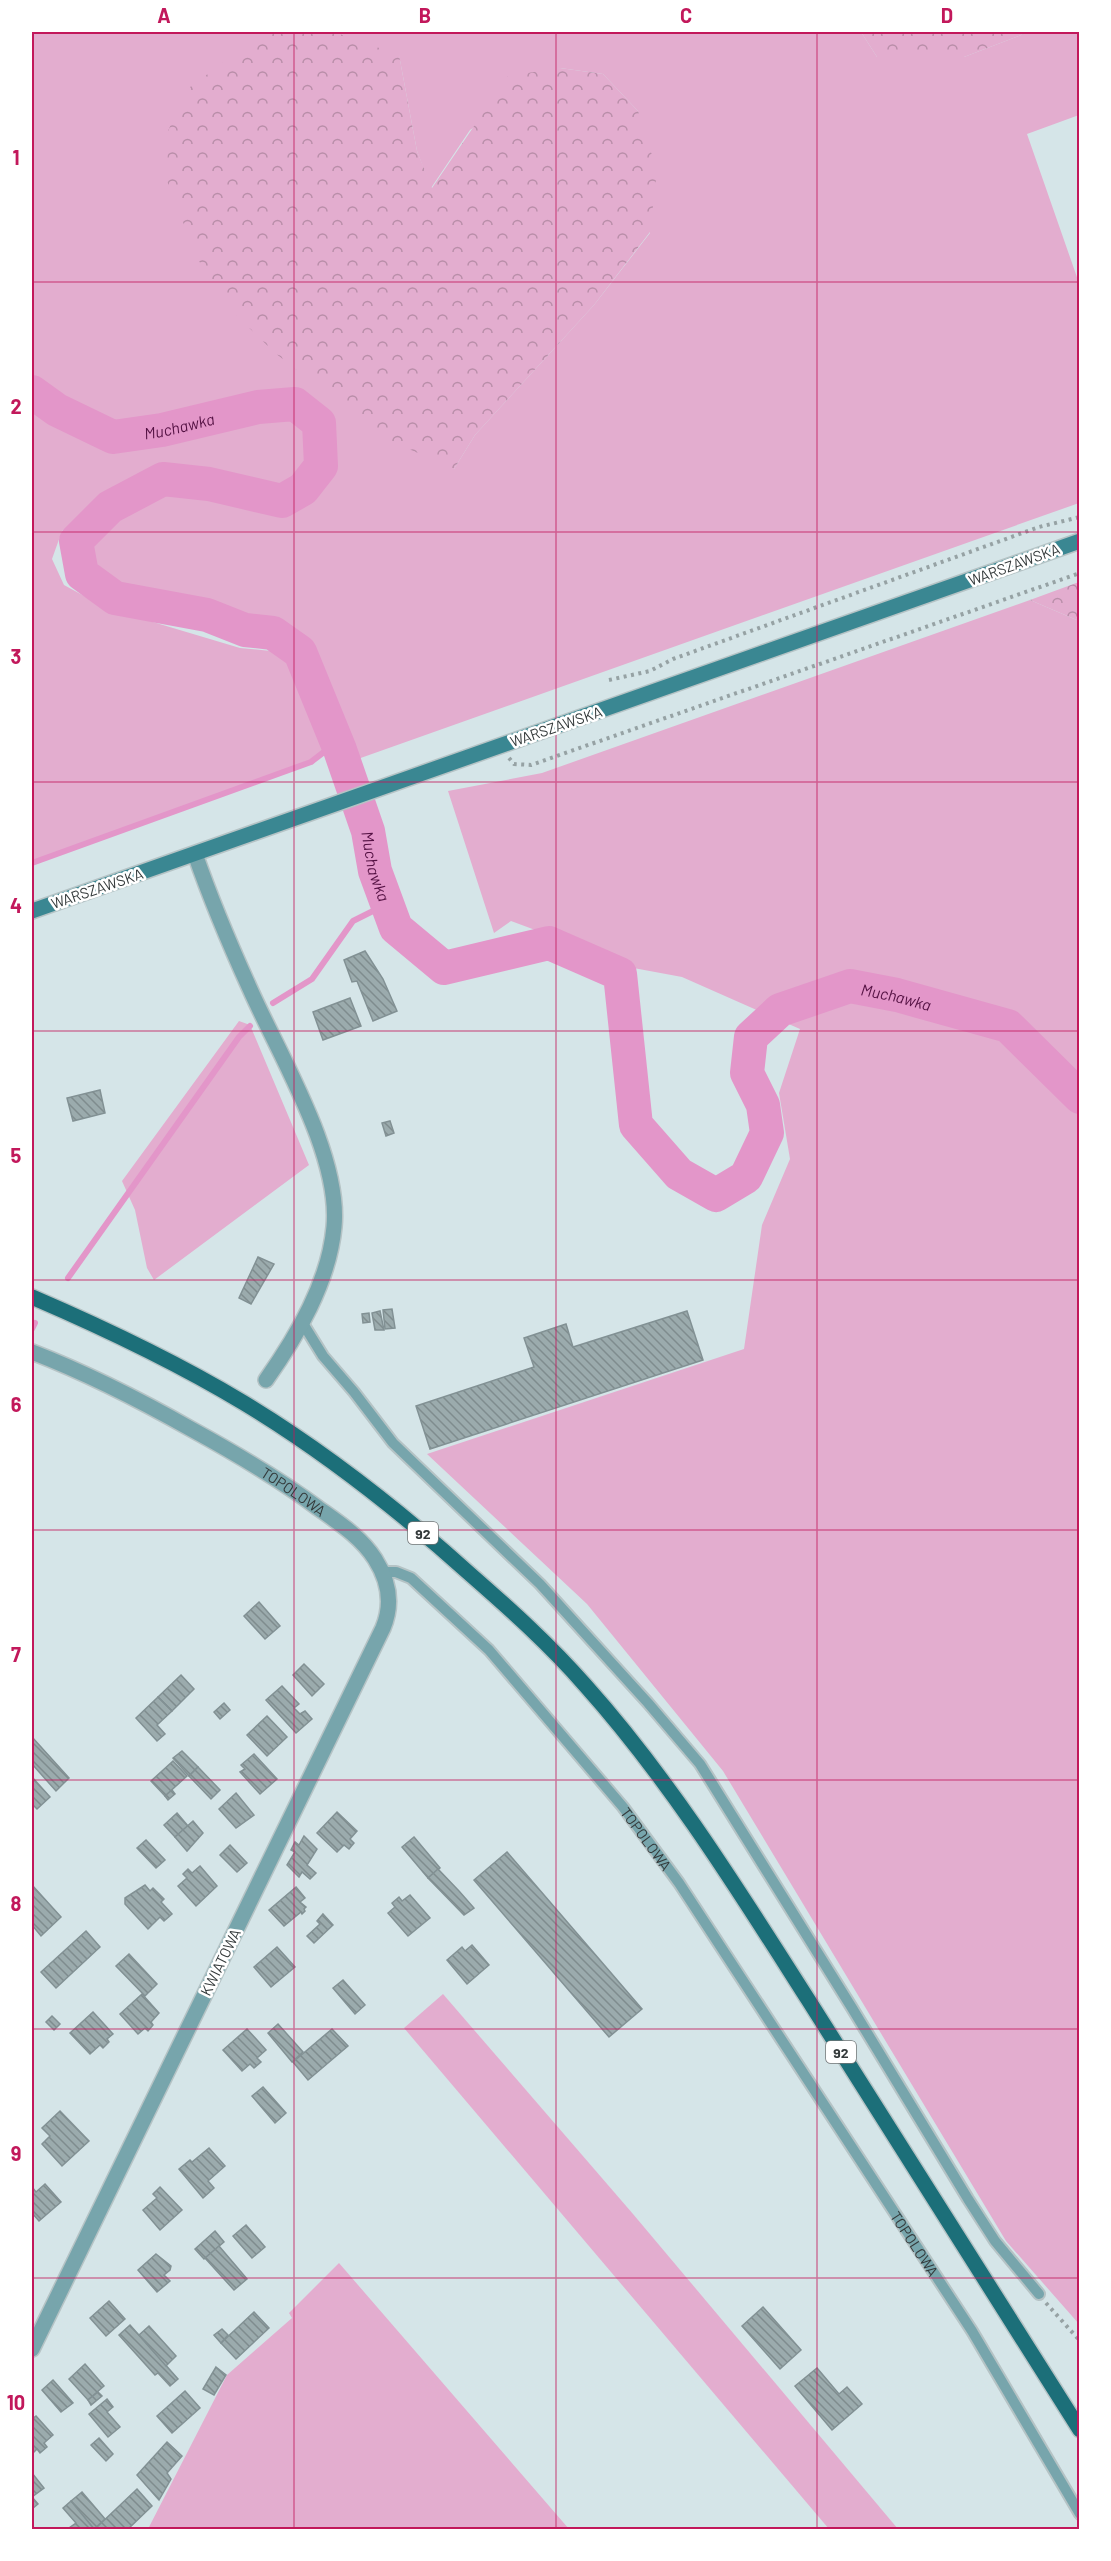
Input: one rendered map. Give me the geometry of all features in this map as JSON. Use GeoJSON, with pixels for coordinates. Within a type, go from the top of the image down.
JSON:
{"type":"FeatureCollection","features":[{"type":"Feature","properties":{"kind":"main road","name":"WARSZAWSKA"},"geometry":{"type":"LineString","coordinates":[[32,911],[1080,541]]}},
{"type":"Feature","properties":{"kind":"main road","name":"92"},"geometry":{"type":"LineString","coordinates":[[32,1297],[142,1347],[188,1371],[241,1401],[298,1438],[367,1487],[448,1554],[548,1645],[586,1686],[673,1795],[742,1896],[1080,2430]]}},
{"type":"Feature","properties":{"kind":"street"},"geometry":{"type":"LineString","coordinates":[[195,854],[250,989],[317,1136],[334,1203],[334,1228],[323,1274],[302,1322],[266,1380]]}},
{"type":"Feature","properties":{"kind":"street","name":"TOPOLOWA"},"geometry":{"type":"LineString","coordinates":[[32,1352],[111,1384],[290,1486],[351,1532],[368,1549],[382,1572]]}},
{"type":"Feature","properties":{"kind":"street","name":"KWIATOWA"},"geometry":{"type":"LineString","coordinates":[[32,2349],[383,1628],[389,1601],[382,1572]]}},
{"type":"Feature","properties":{"kind":"lane"},"geometry":{"type":"LineString","coordinates":[[302,1322],[322,1356],[354,1392],[393,1443],[540,1584],[700,1764],[968,2199],[995,2241],[1039,2294]]}},
{"type":"Feature","properties":{"kind":"lane","name":"TOPOLOWA"},"geometry":{"type":"LineString","coordinates":[[382,1572],[396,1572],[411,1578],[489,1650],[623,1807],[679,1883],[972,2331],[1080,2514]]}},
{"type":"Feature","properties":{"kind":"path"},"geometry":{"type":"LineString","coordinates":[[609,680],[650,671],[673,658],[758,627],[1039,527],[1080,517]]}},
{"type":"Feature","properties":{"kind":"path"},"geometry":{"type":"LineString","coordinates":[[498,747],[514,764],[531,765],[1080,573]]}},
{"type":"Feature","properties":{"kind":"path"},"geometry":{"type":"LineString","coordinates":[[1039,2294],[1080,2341]]}},
{"type":"Feature","properties":{"kind":"green space"},"geometry":{"type":"Polygon","coordinates":[[[32,32],[861,32],[877,57],[964,57],[1029,32],[1079,32],[1079,115],[1027,134],[1079,283],[1079,503],[355,760],[304,644],[283,629],[234,613],[112,586],[85,547],[105,521],[153,492],[224,497],[277,509],[310,498],[332,464],[325,419],[293,399],[274,397],[143,428],[115,430],[32,381],[32,32]],[[399,55],[454,469],[475,435],[594,305],[650,233],[638,111],[603,74],[560,68],[470,130],[431,188],[417,151],[399,55]]]}},
{"type":"Feature","properties":{"kind":"green space"},"geometry":{"type":"Polygon","coordinates":[[[265,32],[334,32],[399,55],[417,151],[432,188],[508,76],[560,68],[603,74],[638,111],[657,171],[650,232],[594,305],[475,435],[454,469],[384,438],[275,353],[230,309],[197,258],[167,181],[168,131],[186,90],[265,32]]]}},
{"type":"Feature","properties":{"kind":"green space"},"geometry":{"type":"Polygon","coordinates":[[[861,32],[1029,32],[964,57],[877,57],[861,32]]]}},
{"type":"Feature","properties":{"kind":"green space"},"geometry":{"type":"Polygon","coordinates":[[[32,400],[95,444],[123,445],[162,439],[262,411],[298,415],[309,426],[313,448],[313,469],[296,487],[277,494],[235,481],[179,469],[132,483],[103,500],[62,531],[52,559],[64,585],[106,608],[240,648],[271,651],[295,665],[331,747],[311,762],[32,863],[32,400]]]}},
{"type":"Feature","properties":{"kind":"green space"},"geometry":{"type":"Polygon","coordinates":[[[1079,582],[1079,621],[1030,600],[1079,582]]]}},
{"type":"Feature","properties":{"kind":"green space"},"geometry":{"type":"Polygon","coordinates":[[[1030,600],[1079,621],[1079,2324],[1006,2241],[723,1771],[587,1604],[427,1454],[744,1349],[762,1225],[790,1159],[779,1093],[800,1029],[682,977],[585,959],[546,934],[511,921],[494,933],[448,791],[542,773],[1030,600]]]}},
{"type":"Feature","properties":{"kind":"green space"},"geometry":{"type":"Polygon","coordinates":[[[239,1021],[250,1025],[309,1165],[154,1280],[147,1268],[135,1210],[122,1181],[239,1021]]]}},
{"type":"Feature","properties":{"kind":"green space"},"geometry":{"type":"Polygon","coordinates":[[[443,1994],[633,2214],[898,2529],[829,2529],[404,2028],[443,1994]]]}},
{"type":"Feature","properties":{"kind":"green space"},"geometry":{"type":"Polygon","coordinates":[[[339,2263],[569,2529],[148,2529],[227,2375],[292,2318],[289,2313],[339,2263]]]}},
{"type":"Feature","properties":{"kind":"building"},"geometry":{"type":"Polygon","coordinates":[[[365,951],[383,979],[397,1011],[373,1021],[357,981],[352,982],[344,960],[365,951]]]}},
{"type":"Feature","properties":{"kind":"building"},"geometry":{"type":"Polygon","coordinates":[[[350,998],[361,1026],[323,1040],[313,1012],[350,998]]]}},
{"type":"Feature","properties":{"kind":"building"},"geometry":{"type":"Polygon","coordinates":[[[100,1090],[105,1113],[73,1121],[67,1098],[100,1090]]]}},
{"type":"Feature","properties":{"kind":"building"},"geometry":{"type":"Polygon","coordinates":[[[390,1121],[394,1133],[386,1136],[382,1123],[390,1121]]]}},
{"type":"Feature","properties":{"kind":"building"},"geometry":{"type":"Polygon","coordinates":[[[258,1257],[274,1264],[251,1304],[239,1298],[258,1257]]]}},
{"type":"Feature","properties":{"kind":"building"},"geometry":{"type":"Polygon","coordinates":[[[392,1309],[395,1328],[385,1329],[383,1310],[392,1309]]]}},
{"type":"Feature","properties":{"kind":"building"},"geometry":{"type":"Polygon","coordinates":[[[380,1311],[384,1330],[375,1330],[372,1313],[380,1311]]]}},
{"type":"Feature","properties":{"kind":"building"},"geometry":{"type":"Polygon","coordinates":[[[687,1311],[703,1360],[430,1449],[416,1406],[534,1367],[524,1338],[566,1324],[573,1347],[687,1311]]]}},
{"type":"Feature","properties":{"kind":"building"},"geometry":{"type":"Polygon","coordinates":[[[369,1313],[370,1322],[363,1323],[362,1314],[369,1313]]]}},
{"type":"Feature","properties":{"kind":"building"},"geometry":{"type":"Polygon","coordinates":[[[259,1602],[280,1626],[265,1639],[244,1616],[259,1602]]]}},
{"type":"Feature","properties":{"kind":"building"},"geometry":{"type":"Polygon","coordinates":[[[304,1664],[324,1684],[312,1696],[293,1675],[304,1664]]]}},
{"type":"Feature","properties":{"kind":"building"},"geometry":{"type":"Polygon","coordinates":[[[181,1675],[194,1689],[172,1711],[158,1697],[181,1675]]]}},
{"type":"Feature","properties":{"kind":"building"},"geometry":{"type":"Polygon","coordinates":[[[282,1686],[299,1704],[294,1708],[300,1714],[305,1711],[312,1719],[296,1733],[266,1700],[282,1686]]]}},
{"type":"Feature","properties":{"kind":"building"},"geometry":{"type":"Polygon","coordinates":[[[158,1697],[172,1711],[157,1725],[165,1734],[157,1741],[136,1718],[158,1697]]]}},
{"type":"Feature","properties":{"kind":"building"},"geometry":{"type":"Polygon","coordinates":[[[224,1703],[230,1710],[220,1719],[214,1712],[224,1703]]]}},
{"type":"Feature","properties":{"kind":"building"},"geometry":{"type":"Polygon","coordinates":[[[267,1716],[287,1737],[267,1756],[247,1735],[267,1716]]]}},
{"type":"Feature","properties":{"kind":"building"},"geometry":{"type":"Polygon","coordinates":[[[32,1737],[69,1778],[56,1791],[32,1764],[32,1737]]]}},
{"type":"Feature","properties":{"kind":"building"},"geometry":{"type":"Polygon","coordinates":[[[182,1751],[198,1767],[189,1776],[173,1758],[182,1751]]]}},
{"type":"Feature","properties":{"kind":"building"},"geometry":{"type":"Polygon","coordinates":[[[254,1754],[277,1779],[260,1794],[240,1772],[245,1769],[241,1765],[254,1754]]]}},
{"type":"Feature","properties":{"kind":"building"},"geometry":{"type":"Polygon","coordinates":[[[173,1761],[187,1776],[165,1796],[151,1781],[173,1761]]]}},
{"type":"Feature","properties":{"kind":"building"},"geometry":{"type":"Polygon","coordinates":[[[198,1767],[220,1790],[211,1799],[189,1776],[198,1767]]]}},
{"type":"Feature","properties":{"kind":"building"},"geometry":{"type":"Polygon","coordinates":[[[32,1777],[50,1797],[37,1809],[32,1804],[32,1777]]]}},
{"type":"Feature","properties":{"kind":"building"},"geometry":{"type":"Polygon","coordinates":[[[172,1790],[175,1794],[168,1800],[165,1796],[172,1790]]]}},
{"type":"Feature","properties":{"kind":"building"},"geometry":{"type":"Polygon","coordinates":[[[236,1793],[254,1815],[236,1828],[219,1809],[236,1793]]]}},
{"type":"Feature","properties":{"kind":"building"},"geometry":{"type":"Polygon","coordinates":[[[337,1812],[357,1831],[350,1839],[354,1843],[349,1849],[344,1845],[337,1852],[317,1833],[337,1812]]]}},
{"type":"Feature","properties":{"kind":"building"},"geometry":{"type":"Polygon","coordinates":[[[177,1813],[188,1826],[175,1837],[164,1825],[177,1813]]]}},
{"type":"Feature","properties":{"kind":"building"},"geometry":{"type":"Polygon","coordinates":[[[193,1821],[203,1833],[187,1851],[175,1837],[193,1821]]]}},
{"type":"Feature","properties":{"kind":"building"},"geometry":{"type":"Polygon","coordinates":[[[304,1836],[317,1849],[307,1865],[316,1873],[310,1879],[302,1872],[299,1877],[287,1865],[295,1852],[291,1850],[295,1842],[299,1845],[304,1836]]]}},
{"type":"Feature","properties":{"kind":"building"},"geometry":{"type":"Polygon","coordinates":[[[414,1837],[440,1868],[428,1878],[402,1847],[414,1837]]]}},
{"type":"Feature","properties":{"kind":"building"},"geometry":{"type":"Polygon","coordinates":[[[146,1840],[165,1860],[156,1868],[137,1848],[146,1840]]]}},
{"type":"Feature","properties":{"kind":"building"},"geometry":{"type":"Polygon","coordinates":[[[230,1845],[247,1863],[237,1872],[220,1855],[230,1845]]]}},
{"type":"Feature","properties":{"kind":"building"},"geometry":{"type":"Polygon","coordinates":[[[507,1852],[642,2009],[609,2037],[474,1880],[507,1852]]]}},
{"type":"Feature","properties":{"kind":"building"},"geometry":{"type":"Polygon","coordinates":[[[200,1866],[217,1886],[196,1906],[178,1886],[187,1878],[183,1874],[188,1869],[192,1873],[200,1866]]]}},
{"type":"Feature","properties":{"kind":"building"},"geometry":{"type":"Polygon","coordinates":[[[438,1869],[474,1908],[464,1915],[428,1878],[438,1869]]]}},
{"type":"Feature","properties":{"kind":"building"},"geometry":{"type":"Polygon","coordinates":[[[32,1885],[61,1917],[41,1936],[32,1925],[32,1885]]]}},
{"type":"Feature","properties":{"kind":"building"},"geometry":{"type":"Polygon","coordinates":[[[145,1885],[150,1891],[153,1888],[164,1899],[161,1902],[172,1914],[164,1921],[160,1917],[148,1929],[125,1904],[125,1898],[145,1885]]]}},
{"type":"Feature","properties":{"kind":"building"},"geometry":{"type":"Polygon","coordinates":[[[296,1887],[305,1898],[300,1902],[306,1907],[305,1911],[284,1926],[269,1910],[296,1887]]]}},
{"type":"Feature","properties":{"kind":"building"},"geometry":{"type":"Polygon","coordinates":[[[410,1895],[430,1918],[408,1936],[388,1913],[395,1907],[392,1903],[399,1897],[402,1901],[410,1895]]]}},
{"type":"Feature","properties":{"kind":"building"},"geometry":{"type":"Polygon","coordinates":[[[323,1914],[333,1925],[314,1943],[307,1936],[320,1924],[317,1921],[323,1914]]]}},
{"type":"Feature","properties":{"kind":"building"},"geometry":{"type":"Polygon","coordinates":[[[86,1931],[100,1947],[56,1988],[41,1972],[86,1931]]]}},
{"type":"Feature","properties":{"kind":"building"},"geometry":{"type":"Polygon","coordinates":[[[472,1945],[489,1965],[467,1984],[447,1960],[462,1947],[465,1951],[472,1945]]]}},
{"type":"Feature","properties":{"kind":"building"},"geometry":{"type":"Polygon","coordinates":[[[277,1947],[295,1967],[271,1987],[254,1967],[277,1947]]]}},
{"type":"Feature","properties":{"kind":"building"},"geometry":{"type":"Polygon","coordinates":[[[129,1954],[157,1984],[145,1996],[116,1966],[129,1954]]]}},
{"type":"Feature","properties":{"kind":"building"},"geometry":{"type":"Polygon","coordinates":[[[343,1980],[365,2005],[355,2014],[333,1988],[343,1980]]]}},
{"type":"Feature","properties":{"kind":"building"},"geometry":{"type":"Polygon","coordinates":[[[142,1994],[159,2013],[151,2022],[153,2025],[148,2031],[145,2028],[138,2034],[120,2014],[142,1994]]]}},
{"type":"Feature","properties":{"kind":"building"},"geometry":{"type":"Polygon","coordinates":[[[93,2012],[113,2034],[107,2039],[109,2042],[103,2048],[100,2045],[90,2054],[70,2033],[93,2012]]]}},
{"type":"Feature","properties":{"kind":"building"},"geometry":{"type":"Polygon","coordinates":[[[52,2016],[60,2024],[54,2030],[46,2022],[52,2016]]]}},
{"type":"Feature","properties":{"kind":"building"},"geometry":{"type":"Polygon","coordinates":[[[278,2024],[303,2052],[292,2062],[268,2033],[278,2024]]]}},
{"type":"Feature","properties":{"kind":"building"},"geometry":{"type":"Polygon","coordinates":[[[247,2029],[266,2050],[257,2058],[261,2062],[254,2068],[250,2064],[242,2071],[223,2050],[247,2029]]]}},
{"type":"Feature","properties":{"kind":"building"},"geometry":{"type":"Polygon","coordinates":[[[332,2029],[348,2046],[308,2080],[293,2062],[332,2029]]]}},
{"type":"Feature","properties":{"kind":"building"},"geometry":{"type":"Polygon","coordinates":[[[263,2087],[286,2113],[275,2123],[252,2096],[263,2087]]]}},
{"type":"Feature","properties":{"kind":"building"},"geometry":{"type":"Polygon","coordinates":[[[60,2111],[89,2141],[62,2166],[42,2144],[50,2136],[42,2128],[60,2111]]]}},
{"type":"Feature","properties":{"kind":"building"},"geometry":{"type":"Polygon","coordinates":[[[209,2148],[225,2166],[208,2181],[214,2188],[203,2198],[179,2169],[209,2148]]]}},
{"type":"Feature","properties":{"kind":"building"},"geometry":{"type":"Polygon","coordinates":[[[45,2184],[61,2202],[39,2221],[32,2213],[32,2187],[36,2192],[45,2184]]]}},
{"type":"Feature","properties":{"kind":"building"},"geometry":{"type":"Polygon","coordinates":[[[160,2187],[182,2210],[160,2230],[143,2210],[157,2198],[153,2194],[160,2187]]]}},
{"type":"Feature","properties":{"kind":"building"},"geometry":{"type":"Polygon","coordinates":[[[246,2225],[265,2247],[252,2258],[233,2236],[246,2225]]]}},
{"type":"Feature","properties":{"kind":"building"},"geometry":{"type":"Polygon","coordinates":[[[215,2231],[224,2242],[204,2259],[195,2249],[215,2231]]]}},
{"type":"Feature","properties":{"kind":"building"},"geometry":{"type":"Polygon","coordinates":[[[219,2246],[247,2279],[234,2290],[205,2258],[219,2246]]]}},
{"type":"Feature","properties":{"kind":"building"},"geometry":{"type":"Polygon","coordinates":[[[156,2254],[171,2266],[164,2275],[170,2281],[157,2292],[138,2270],[156,2254]]]}},
{"type":"Feature","properties":{"kind":"building"},"geometry":{"type":"Polygon","coordinates":[[[109,2301],[125,2319],[106,2336],[90,2318],[109,2301]]]}},
{"type":"Feature","properties":{"kind":"building"},"geometry":{"type":"Polygon","coordinates":[[[763,2307],[801,2350],[780,2369],[742,2326],[763,2307]]]}},
{"type":"Feature","properties":{"kind":"building"},"geometry":{"type":"Polygon","coordinates":[[[254,2312],[269,2328],[236,2359],[221,2343],[254,2312]]]}},
{"type":"Feature","properties":{"kind":"building"},"geometry":{"type":"Polygon","coordinates":[[[130,2325],[178,2379],[170,2386],[158,2373],[155,2375],[119,2335],[130,2325]]]}},
{"type":"Feature","properties":{"kind":"building"},"geometry":{"type":"Polygon","coordinates":[[[149,2326],[176,2356],[166,2366],[139,2335],[149,2326]]]}},
{"type":"Feature","properties":{"kind":"building"},"geometry":{"type":"Polygon","coordinates":[[[222,2329],[228,2335],[221,2343],[214,2335],[222,2329]]]}},
{"type":"Feature","properties":{"kind":"building"},"geometry":{"type":"Polygon","coordinates":[[[85,2364],[104,2386],[88,2400],[69,2379],[85,2364]]]}},
{"type":"Feature","properties":{"kind":"building"},"geometry":{"type":"Polygon","coordinates":[[[216,2367],[226,2375],[214,2395],[203,2389],[216,2367]]]}},
{"type":"Feature","properties":{"kind":"building"},"geometry":{"type":"Polygon","coordinates":[[[817,2368],[839,2394],[847,2387],[862,2404],[832,2430],[795,2386],[817,2368]]]}},
{"type":"Feature","properties":{"kind":"building"},"geometry":{"type":"Polygon","coordinates":[[[53,2380],[73,2403],[61,2412],[42,2390],[53,2380]]]}},
{"type":"Feature","properties":{"kind":"building"},"geometry":{"type":"Polygon","coordinates":[[[185,2391],[200,2408],[172,2433],[157,2416],[185,2391]]]}},
{"type":"Feature","properties":{"kind":"building"},"geometry":{"type":"Polygon","coordinates":[[[98,2392],[102,2396],[91,2405],[88,2400],[98,2392]]]}},
{"type":"Feature","properties":{"kind":"building"},"geometry":{"type":"Polygon","coordinates":[[[107,2399],[113,2407],[107,2412],[120,2427],[108,2437],[89,2414],[107,2399]]]}},
{"type":"Feature","properties":{"kind":"building"},"geometry":{"type":"Polygon","coordinates":[[[36,2416],[53,2435],[44,2443],[47,2447],[40,2453],[37,2449],[32,2454],[32,2419],[36,2416]]]}},
{"type":"Feature","properties":{"kind":"building"},"geometry":{"type":"Polygon","coordinates":[[[99,2438],[113,2454],[106,2461],[91,2445],[99,2438]]]}},
{"type":"Feature","properties":{"kind":"building"},"geometry":{"type":"Polygon","coordinates":[[[167,2442],[182,2456],[167,2473],[171,2479],[159,2500],[137,2475],[167,2442]]]}},
{"type":"Feature","properties":{"kind":"building"},"geometry":{"type":"Polygon","coordinates":[[[32,2473],[44,2488],[32,2497],[32,2473]]]}},
{"type":"Feature","properties":{"kind":"building"},"geometry":{"type":"Polygon","coordinates":[[[137,2489],[152,2506],[127,2530],[100,2530],[97,2527],[137,2489]]]}},
{"type":"Feature","properties":{"kind":"building"},"geometry":{"type":"Polygon","coordinates":[[[82,2492],[105,2519],[94,2529],[71,2501],[82,2492]]]}},
{"type":"Feature","properties":{"kind":"building"},"geometry":{"type":"Polygon","coordinates":[[[32,2497],[38,2504],[32,2509],[32,2497]]]}},
{"type":"Feature","properties":{"kind":"building"},"geometry":{"type":"Polygon","coordinates":[[[71,2501],[93,2530],[69,2528],[76,2523],[63,2508],[71,2501]]]}},
{"type":"Feature","properties":{"kind":"waterway","name":"Muchawka"},"geometry":{"type":"LineString","coordinates":[[32,392],[57,410],[113,437],[162,430],[258,407],[295,404],[319,423],[321,466],[303,489],[282,501],[209,484],[163,479],[110,507],[76,541],[82,574],[115,598],[207,615],[245,630],[273,633],[300,652],[340,750],[368,831],[375,871],[396,928],[444,968],[549,943],[620,974],[636,1125],[679,1174],[716,1195],[746,1177],[767,1133],[763,1105],[747,1073],[751,1037],[780,1010],[850,986],[897,995],[1008,1026],[1080,1097]]}},
{"type":"Feature","properties":{"kind":"waterway"},"geometry":{"type":"LineString","coordinates":[[32,863],[311,762],[337,742]]}},
{"type":"Feature","properties":{"kind":"waterway"},"geometry":{"type":"LineString","coordinates":[[273,1003],[312,979],[353,921],[387,904]]}},
{"type":"Feature","properties":{"kind":"waterway"},"geometry":{"type":"LineString","coordinates":[[68,1278],[239,1037],[250,1026]]}},
{"type":"Feature","properties":{"kind":"waterway"},"geometry":{"type":"LineString","coordinates":[[32,1329],[35,1323]]}}]}
